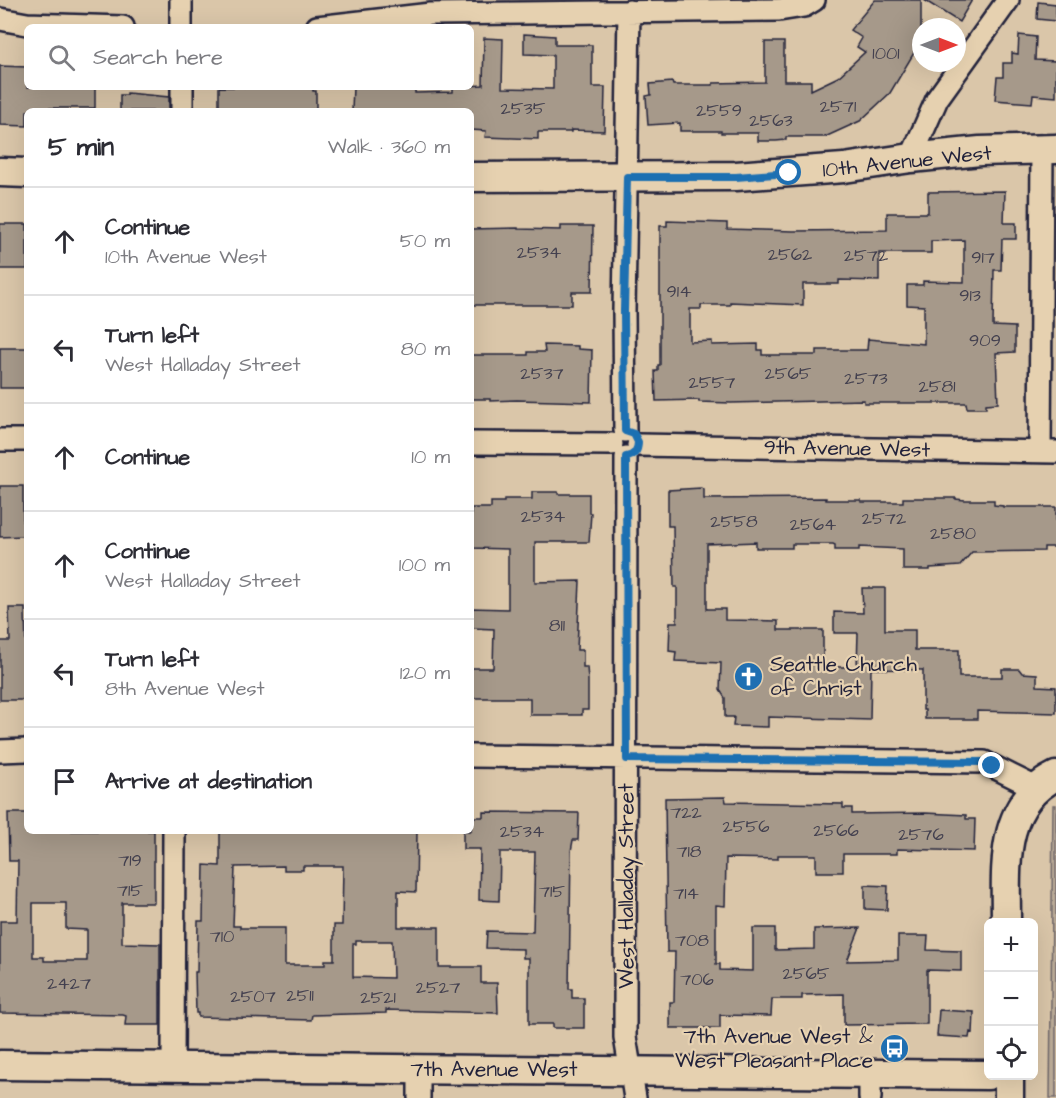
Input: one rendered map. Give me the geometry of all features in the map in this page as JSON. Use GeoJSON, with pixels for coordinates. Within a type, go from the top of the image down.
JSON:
{"type":"FeatureCollection","features":[{"type":"Feature","properties":{"kind":"street"},"geometry":{"type":"LineString","coordinates":[[181,0],[181,24]]}},
{"type":"Feature","properties":{"kind":"street"},"geometry":{"type":"LineString","coordinates":[[343,24],[431,14],[779,10],[804,6],[814,0]]}},
{"type":"Feature","properties":{"kind":"street"},"geometry":{"type":"LineString","coordinates":[[911,158],[937,99],[1008,0]]}},
{"type":"Feature","properties":{"kind":"street","name":"West Halladay Street"},"geometry":{"type":"LineString","coordinates":[[629,12],[624,311],[627,759],[625,1037],[635,1098]]}},
{"type":"Feature","properties":{"kind":"street"},"geometry":{"type":"LineString","coordinates":[[0,20],[27,24]]}},
{"type":"Feature","properties":{"kind":"street"},"geometry":{"type":"LineString","coordinates":[[182,90],[182,108]]}},
{"type":"Feature","properties":{"kind":"street"},"geometry":{"type":"LineString","coordinates":[[1048,451],[1049,149]]}},
{"type":"Feature","properties":{"kind":"street","name":"10th Avenue West"},"geometry":{"type":"LineString","coordinates":[[474,177],[736,177],[844,168],[980,150],[1049,149]]}},
{"type":"Feature","properties":{"kind":"street"},"geometry":{"type":"LineString","coordinates":[[0,172],[24,173]]}},
{"type":"Feature","properties":{"kind":"street"},"geometry":{"type":"LineString","coordinates":[[0,440],[24,440]]}},
{"type":"Feature","properties":{"kind":"street","name":"9th Avenue West"},"geometry":{"type":"LineString","coordinates":[[474,443],[1048,451]]}},
{"type":"Feature","properties":{"kind":"street"},"geometry":{"type":"LineString","coordinates":[[0,751],[24,750]]}},
{"type":"Feature","properties":{"kind":"street"},"geometry":{"type":"LineString","coordinates":[[474,756],[984,762],[1046,782],[1022,805],[1014,821],[1008,848],[1006,918]]}},
{"type":"Feature","properties":{"kind":"street"},"geometry":{"type":"LineString","coordinates":[[173,1066],[174,834]]}},
{"type":"Feature","properties":{"kind":"street","name":"7th Avenue West"},"geometry":{"type":"LineString","coordinates":[[0,1065],[631,1070],[870,1086],[984,1075]]}},
{"type":"Feature","properties":{"kind":"street"},"geometry":{"type":"LineString","coordinates":[[419,1068],[419,1098]]}},
{"type":"Feature","properties":{"kind":"street"},"geometry":{"type":"LineString","coordinates":[[1009,1080],[1009,1098]]}},
{"type":"Feature","properties":{"kind":"shaded area"},"geometry":{"type":"Polygon","coordinates":[[[1053,805],[1056,805],[1056,1098],[1050,1098],[1053,805]]]}},
{"type":"Feature","properties":{"kind":"building"},"geometry":{"type":"Polygon","coordinates":[[[875,0],[921,0],[921,18],[912,18],[912,56],[890,93],[860,121],[825,137],[786,137],[786,140],[776,141],[758,141],[758,133],[680,131],[680,123],[648,125],[646,96],[651,95],[650,84],[672,82],[673,85],[713,85],[713,83],[765,82],[765,42],[784,42],[784,81],[811,81],[811,90],[838,77],[865,52],[857,47],[862,38],[850,30],[875,0]]]}},
{"type":"Feature","properties":{"kind":"building"},"geometry":{"type":"Polygon","coordinates":[[[924,0],[972,0],[961,18],[953,18],[924,0]]]}},
{"type":"Feature","properties":{"kind":"building"},"geometry":{"type":"Polygon","coordinates":[[[1038,2],[1056,4],[1056,21],[1037,19],[1038,2]]]}},
{"type":"Feature","properties":{"kind":"building"},"geometry":{"type":"Polygon","coordinates":[[[524,34],[555,36],[555,45],[592,45],[592,87],[605,87],[604,131],[538,132],[538,139],[485,137],[486,131],[474,130],[474,108],[352,108],[353,90],[415,90],[415,93],[474,90],[474,86],[483,85],[484,38],[503,39],[502,88],[553,89],[553,55],[524,54],[524,34]]]}},
{"type":"Feature","properties":{"kind":"building"},"geometry":{"type":"Polygon","coordinates":[[[1019,35],[1036,37],[1035,60],[1056,61],[1056,97],[1033,95],[1032,103],[995,100],[997,77],[1003,77],[1003,63],[1012,63],[1012,53],[1018,54],[1019,35]]]}},
{"type":"Feature","properties":{"kind":"building"},"geometry":{"type":"Polygon","coordinates":[[[0,66],[24,67],[24,90],[95,90],[95,108],[24,108],[24,126],[0,125],[0,66]]]}},
{"type":"Feature","properties":{"kind":"building"},"geometry":{"type":"Polygon","coordinates":[[[219,90],[316,91],[316,108],[219,108],[219,90]]]}},
{"type":"Feature","properties":{"kind":"building"},"geometry":{"type":"Polygon","coordinates":[[[127,93],[169,97],[169,108],[120,108],[120,95],[127,95],[127,93]]]}},
{"type":"Feature","properties":{"kind":"building"},"geometry":{"type":"Polygon","coordinates":[[[1005,191],[1004,223],[1016,223],[1016,239],[1002,239],[1001,270],[994,270],[993,326],[1015,327],[1015,352],[996,353],[998,403],[986,404],[986,408],[967,408],[966,403],[864,403],[864,400],[731,403],[699,402],[699,400],[656,401],[655,371],[658,371],[658,365],[660,365],[660,226],[667,226],[667,221],[727,223],[727,229],[887,230],[887,213],[928,213],[928,192],[1005,191]],[[964,240],[931,241],[931,253],[879,253],[879,281],[839,280],[839,284],[803,284],[803,305],[730,302],[730,305],[701,305],[701,309],[690,309],[690,342],[712,341],[712,345],[758,344],[758,350],[762,350],[762,355],[817,355],[817,350],[867,350],[868,339],[924,344],[924,306],[907,305],[907,285],[923,285],[923,281],[964,282],[964,240]]]}},
{"type":"Feature","properties":{"kind":"building"},"geometry":{"type":"Polygon","coordinates":[[[0,224],[24,224],[24,269],[0,269],[0,224]]]}},
{"type":"Feature","properties":{"kind":"building"},"geometry":{"type":"Polygon","coordinates":[[[561,226],[593,226],[592,292],[572,292],[572,305],[474,305],[474,229],[561,230],[561,226]]]}},
{"type":"Feature","properties":{"kind":"building"},"geometry":{"type":"Polygon","coordinates":[[[544,345],[578,346],[578,349],[592,350],[591,402],[474,399],[474,355],[528,355],[528,352],[545,352],[544,345]]]}},
{"type":"Feature","properties":{"kind":"building"},"geometry":{"type":"Polygon","coordinates":[[[0,348],[24,348],[24,388],[0,388],[0,348]]]}},
{"type":"Feature","properties":{"kind":"building"},"geometry":{"type":"Polygon","coordinates":[[[0,486],[23,486],[23,536],[0,537],[0,486]]]}},
{"type":"Feature","properties":{"kind":"building"},"geometry":{"type":"Polygon","coordinates":[[[701,488],[704,490],[704,499],[826,498],[826,500],[861,500],[861,502],[903,502],[903,498],[956,498],[994,500],[994,505],[1003,507],[1056,507],[1056,547],[1044,547],[1044,551],[972,552],[960,566],[930,568],[930,570],[903,570],[903,549],[859,547],[859,550],[835,550],[833,544],[792,544],[792,548],[756,548],[756,542],[707,544],[707,609],[725,609],[725,620],[778,621],[778,630],[823,630],[823,667],[857,667],[858,633],[834,633],[834,612],[863,613],[862,588],[885,588],[885,630],[915,630],[915,650],[959,650],[959,677],[1002,677],[1002,669],[1019,669],[1022,673],[1037,674],[1037,686],[1056,687],[1056,713],[977,711],[977,719],[925,719],[923,670],[871,669],[870,720],[768,717],[768,727],[733,726],[734,717],[725,717],[725,698],[720,690],[721,663],[675,661],[676,652],[669,651],[670,622],[677,622],[677,587],[674,587],[673,526],[668,526],[668,490],[701,488]]]}},
{"type":"Feature","properties":{"kind":"building"},"geometry":{"type":"Polygon","coordinates":[[[532,492],[589,494],[589,513],[591,513],[589,542],[535,542],[535,582],[580,581],[577,650],[583,650],[583,667],[587,667],[588,680],[588,710],[582,710],[582,715],[530,715],[530,698],[474,698],[474,668],[493,668],[494,629],[474,628],[474,608],[508,609],[508,549],[474,548],[474,508],[491,508],[491,502],[504,502],[504,499],[532,499],[532,492]]]}},
{"type":"Feature","properties":{"kind":"building"},"geometry":{"type":"Polygon","coordinates":[[[9,608],[24,608],[24,700],[0,700],[0,641],[10,641],[9,608]]]}},
{"type":"Feature","properties":{"kind":"building"},"geometry":{"type":"Polygon","coordinates":[[[725,797],[726,802],[843,804],[843,808],[852,808],[852,814],[925,813],[966,815],[966,819],[975,819],[974,851],[897,849],[897,854],[843,854],[843,872],[816,872],[816,855],[778,855],[778,859],[726,858],[725,906],[716,905],[716,964],[720,964],[720,970],[753,971],[753,928],[775,928],[775,950],[814,949],[814,929],[860,928],[847,961],[898,960],[898,936],[928,936],[927,950],[961,951],[961,971],[927,970],[927,1024],[844,1025],[844,994],[802,995],[802,999],[772,999],[771,1016],[720,1015],[720,1028],[670,1028],[670,1002],[674,1002],[675,952],[667,952],[665,798],[725,797]]]}},
{"type":"Feature","properties":{"kind":"building"},"geometry":{"type":"Polygon","coordinates":[[[483,812],[579,813],[578,840],[573,840],[571,851],[569,989],[572,989],[572,998],[584,998],[584,1028],[553,1028],[553,1024],[529,1024],[529,958],[523,958],[523,949],[486,948],[487,931],[533,932],[535,852],[500,852],[499,901],[479,900],[480,849],[463,849],[463,834],[474,834],[474,817],[483,817],[483,812]]]}},
{"type":"Feature","properties":{"kind":"building"},"geometry":{"type":"Polygon","coordinates":[[[8,813],[24,813],[24,834],[154,834],[154,903],[122,903],[122,943],[160,944],[160,1025],[125,1025],[126,1016],[123,1015],[0,1013],[0,921],[17,921],[18,861],[9,861],[8,813]],[[33,903],[33,957],[44,957],[44,961],[87,961],[87,930],[66,929],[66,903],[33,903]]]}},
{"type":"Feature","properties":{"kind":"building"},"geometry":{"type":"Polygon","coordinates":[[[220,834],[417,834],[416,892],[398,891],[398,927],[439,927],[439,967],[481,967],[481,983],[497,983],[498,1013],[386,1010],[386,1013],[312,1015],[311,1020],[198,1017],[195,972],[197,972],[198,921],[203,921],[204,865],[220,866],[220,834]],[[284,866],[235,867],[233,926],[285,928],[285,965],[325,965],[325,960],[334,960],[334,925],[342,925],[343,866],[303,866],[303,870],[284,870],[284,866]],[[356,941],[356,944],[353,944],[353,977],[393,978],[392,941],[356,941]]]}},
{"type":"Feature","properties":{"kind":"building"},"geometry":{"type":"Polygon","coordinates":[[[865,885],[888,886],[887,910],[865,909],[865,885]]]}},
{"type":"Feature","properties":{"kind":"building"},"geometry":{"type":"Polygon","coordinates":[[[939,1010],[974,1012],[973,1033],[970,1032],[969,1038],[937,1036],[939,1010]]]}},
{"type":"Feature","properties":{"kind":"place","name":"Seattle Church of Christ"},"geometry":{"type":"Point","coordinates":[749,676]}},
{"type":"Feature","properties":{"kind":"place","name":"7th Avenue West & West Pleasant Place"},"geometry":{"type":"Point","coordinates":[894,1048]}},
{"type":"Feature","properties":{"kind":"route"},"geometry":{"type":"LineString","coordinates":[[789,173],[736,177],[627,177],[624,311],[625,431],[634,434],[638,442],[633,455],[626,457],[627,759],[984,762],[992,766]]}}]}
